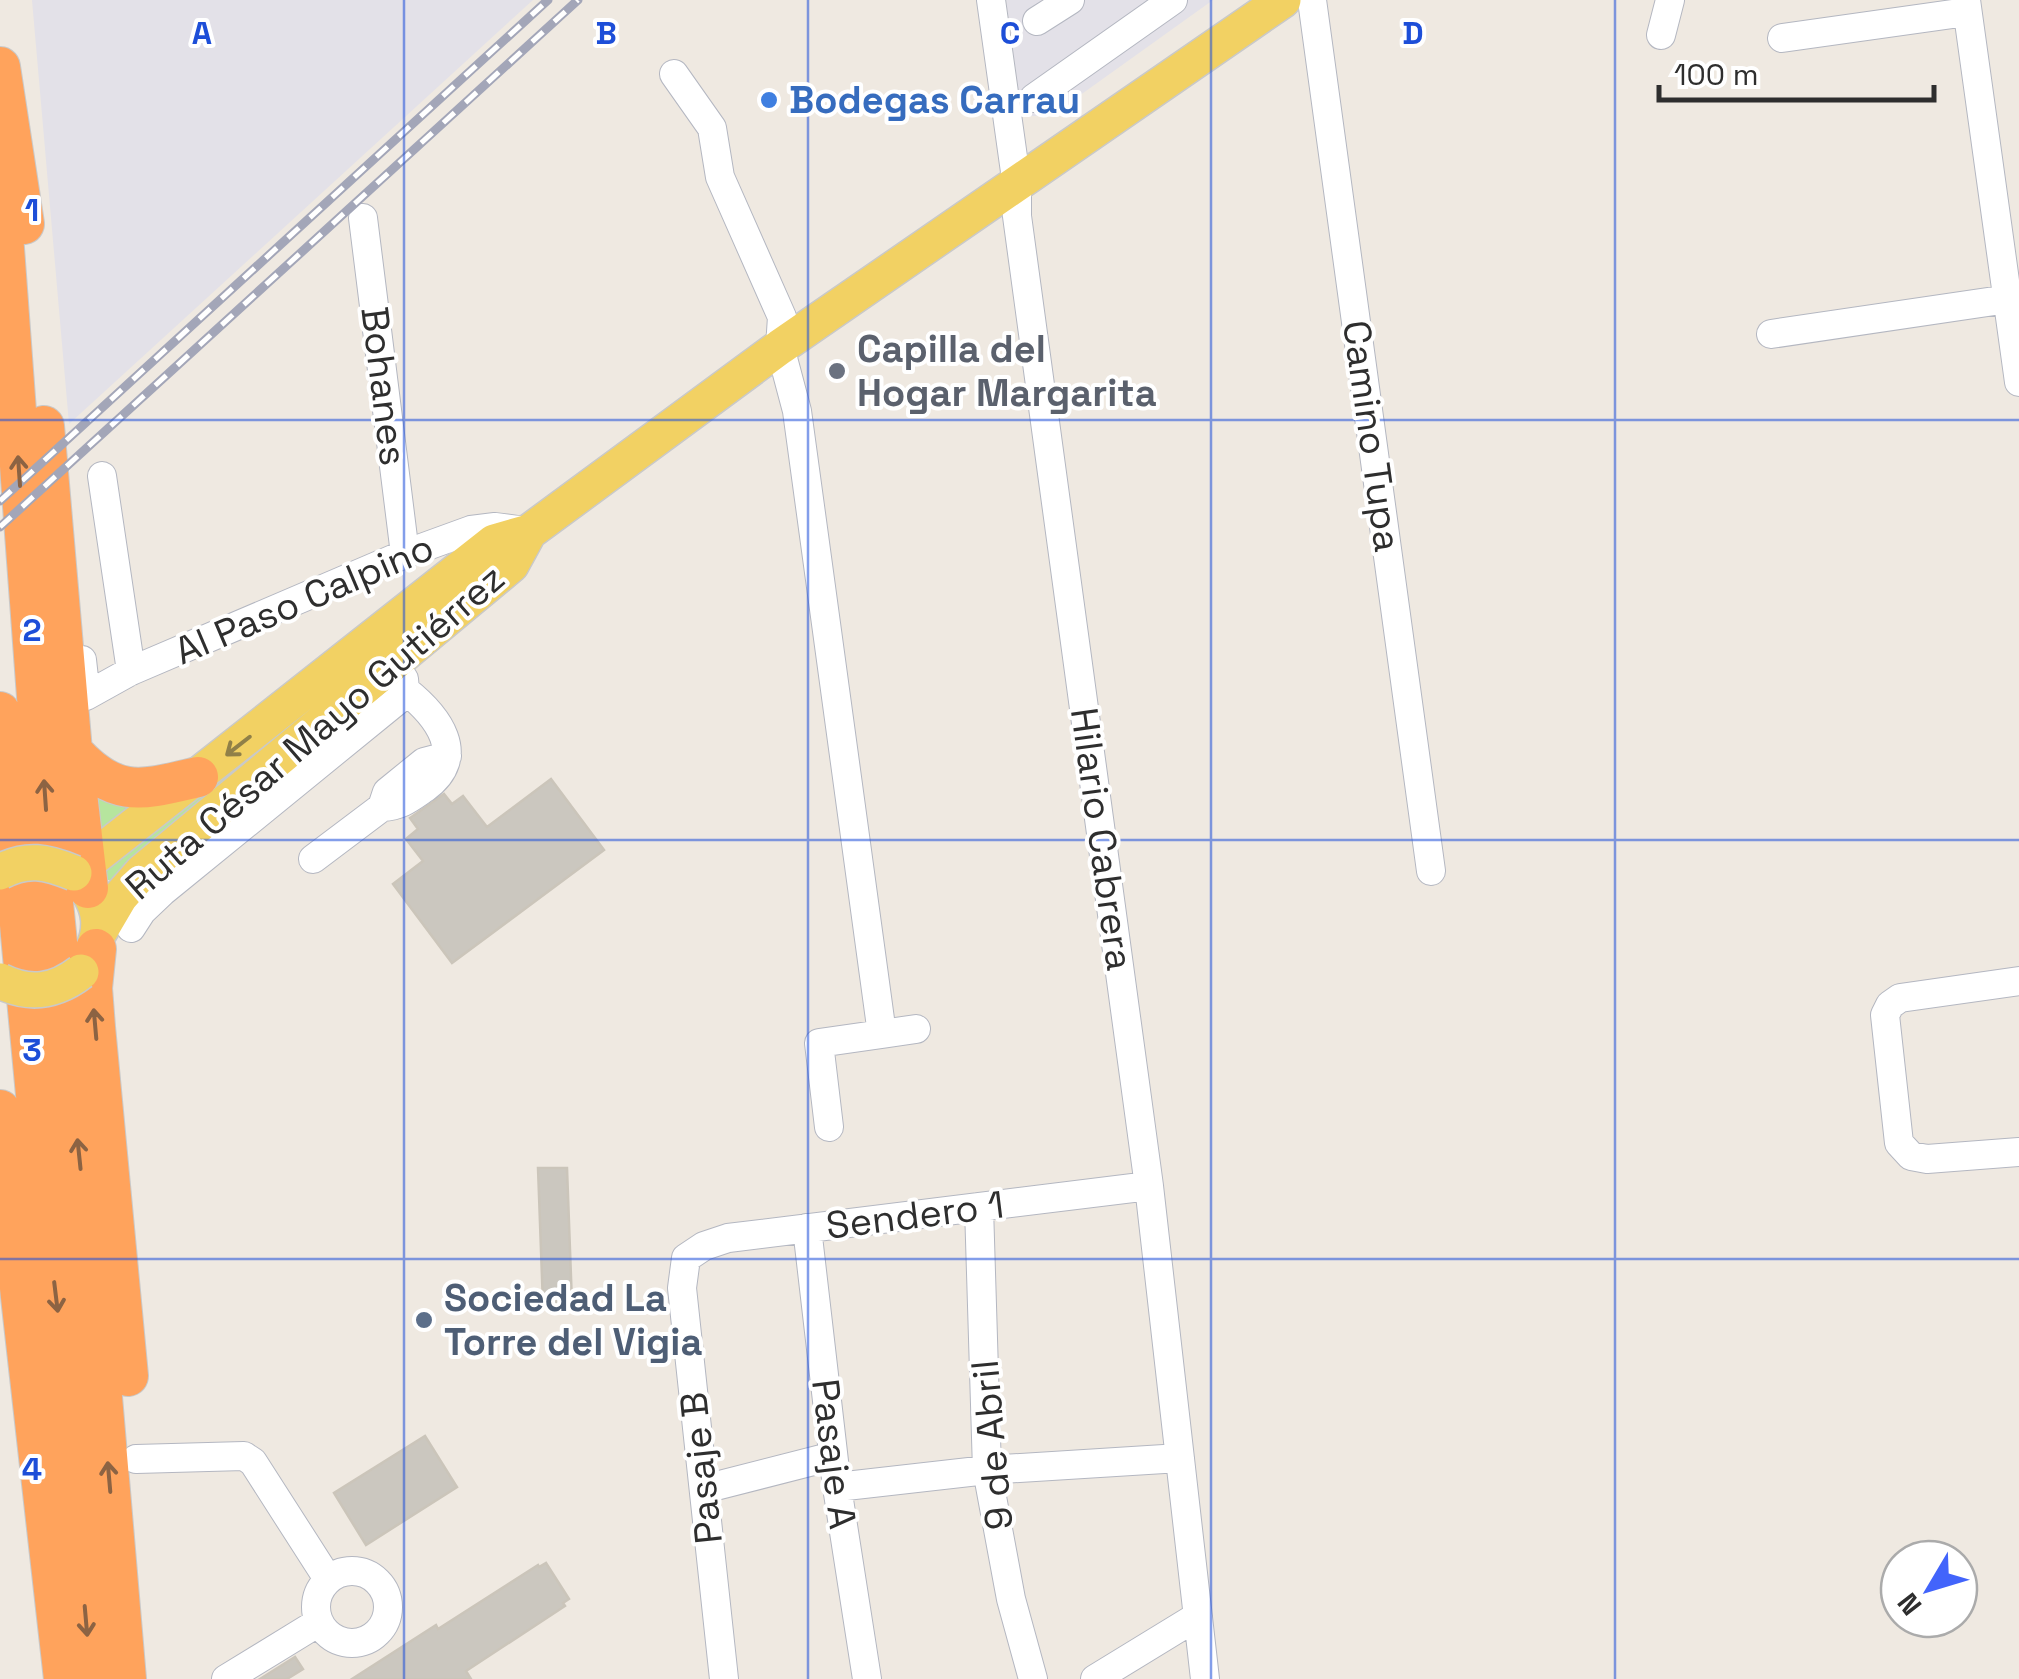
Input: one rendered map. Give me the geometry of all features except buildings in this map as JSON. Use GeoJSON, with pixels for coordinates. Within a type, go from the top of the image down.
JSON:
{"type":"FeatureCollection","features":[{"type":"Feature","properties":{"kind":"highway"},"geometry":{"type":"LineString","coordinates":[[0,67],[34,287],[82,876]]}},
{"type":"Feature","properties":{"kind":"highway"},"geometry":{"type":"LineString","coordinates":[[0,194],[50,873],[98,1350],[126,1679]]}},
{"type":"Feature","properties":{"kind":"highway"},"geometry":{"type":"LineString","coordinates":[[0,712],[91,1679]]}},
{"type":"Feature","properties":{"kind":"highway"},"geometry":{"type":"LineString","coordinates":[[72,751],[100,776],[132,788],[143,790],[198,776]]}},
{"type":"Feature","properties":{"kind":"highway"},"geometry":{"type":"LineString","coordinates":[[102,945],[92,988],[94,1027],[153,1679]]}},
{"type":"Feature","properties":{"kind":"highway"},"geometry":{"type":"LineString","coordinates":[[0,1109],[64,1679]]}},
{"type":"Feature","properties":{"kind":"main road","name":"Ruta César Mayo Gutiérrez"},"geometry":{"type":"LineString","coordinates":[[82,876],[198,776],[494,542],[529,532],[780,347],[1283,0]]}},
{"type":"Feature","properties":{"kind":"main road","name":"Ruta César Mayo Gutiérrez"},"geometry":{"type":"LineString","coordinates":[[102,945],[120,897],[142,872],[399,677],[511,564],[529,532]]}},
{"type":"Feature","properties":{"kind":"main road"},"geometry":{"type":"LineString","coordinates":[[0,872],[17,862],[46,862],[82,876],[98,908],[102,945],[49,990],[31,991],[0,981]]}},
{"type":"Feature","properties":{"kind":"street","name":"Hilario Cabrera"},"geometry":{"type":"LineString","coordinates":[[991,0],[1148,1186],[1205,1679]]}},
{"type":"Feature","properties":{"kind":"street"},"geometry":{"type":"LineString","coordinates":[[1037,21],[1070,0]]}},
{"type":"Feature","properties":{"kind":"street"},"geometry":{"type":"LineString","coordinates":[[1034,98],[1173,0]]}},
{"type":"Feature","properties":{"kind":"street","name":"Camino Tupa"},"geometry":{"type":"LineString","coordinates":[[1312,0],[1431,871]]}},
{"type":"Feature","properties":{"kind":"street"},"geometry":{"type":"LineString","coordinates":[[1661,35],[1670,0]]}},
{"type":"Feature","properties":{"kind":"street"},"geometry":{"type":"LineString","coordinates":[[1782,38],[1966,6],[2019,382]]}},
{"type":"Feature","properties":{"kind":"street"},"geometry":{"type":"LineString","coordinates":[[674,74],[712,128],[720,176],[782,316],[780,347],[797,410],[882,1034]]}},
{"type":"Feature","properties":{"kind":"street","name":"Bohanes"},"geometry":{"type":"LineString","coordinates":[[363,218],[405,554]]}},
{"type":"Feature","properties":{"kind":"street"},"geometry":{"type":"LineString","coordinates":[[1770,334],[2008,299]]}},
{"type":"Feature","properties":{"kind":"street"},"geometry":{"type":"LineString","coordinates":[[102,476],[132,671]]}},
{"type":"Feature","properties":{"kind":"street","name":"Al Paso Calpino"},"geometry":{"type":"LineString","coordinates":[[66,522],[86,696],[132,671],[405,554],[471,530],[496,527],[529,532]]}},
{"type":"Feature","properties":{"kind":"street"},"geometry":{"type":"LineString","coordinates":[[313,859],[382,807],[398,806],[439,777],[447,756],[447,741],[399,677]]}},
{"type":"Feature","properties":{"kind":"street"},"geometry":{"type":"LineString","coordinates":[[2019,981],[1900,998],[1884,1015],[1899,1143],[1911,1156],[1927,1160],[2019,1152]]}},
{"type":"Feature","properties":{"kind":"street"},"geometry":{"type":"LineString","coordinates":[[829,1127],[818,1043],[916,1029]]}},
{"type":"Feature","properties":{"kind":"street","name":"Sendero 1"},"geometry":{"type":"LineString","coordinates":[[686,1258],[704,1246],[728,1238],[1148,1186]]}},
{"type":"Feature","properties":{"kind":"street","name":"9 de Abril"},"geometry":{"type":"LineString","coordinates":[[979,1207],[987,1470],[1011,1599],[1033,1679]]}},
{"type":"Feature","properties":{"kind":"street","name":"Pasaje A"},"geometry":{"type":"LineString","coordinates":[[807,1228],[837,1487],[867,1679]]}},
{"type":"Feature","properties":{"kind":"street","name":"Pasaje B"},"geometry":{"type":"LineString","coordinates":[[686,1258],[682,1288],[724,1679]]}},
{"type":"Feature","properties":{"kind":"street"},"geometry":{"type":"LineString","coordinates":[[136,1459],[244,1456],[253,1462],[328,1579]]}},
{"type":"Feature","properties":{"kind":"street"},"geometry":{"type":"LineString","coordinates":[[704,1489],[834,1456]]}},
{"type":"Feature","properties":{"kind":"street"},"geometry":{"type":"LineString","coordinates":[[837,1487],[987,1470],[1180,1458]]}},
{"type":"Feature","properties":{"kind":"street"},"geometry":{"type":"LineString","coordinates":[[340,1572],[368,1574],[386,1594],[385,1622],[366,1640],[352,1644],[338,1641],[319,1622],[315,1607],[319,1592],[328,1579],[340,1572]]}},
{"type":"Feature","properties":{"kind":"street"},"geometry":{"type":"LineString","coordinates":[[1095,1679],[1198,1616]]}},
{"type":"Feature","properties":{"kind":"street"},"geometry":{"type":"LineString","coordinates":[[226,1679],[319,1622]]}},
{"type":"Feature","properties":{"kind":"shaded area"},"geometry":{"type":"Polygon","coordinates":[[[32,0],[533,0],[69,424],[32,0]]]}},
{"type":"Feature","properties":{"kind":"shaded area"},"geometry":{"type":"Polygon","coordinates":[[[1006,0],[1213,0],[1051,116],[1022,116],[1006,0]]]}},
{"type":"Feature","properties":{"kind":"green space"},"geometry":{"type":"Polygon","coordinates":[[[359,672],[260,764],[111,880],[102,880],[98,867],[359,672]]]}},
{"type":"Feature","properties":{"kind":"green space"},"geometry":{"type":"Polygon","coordinates":[[[87,783],[141,807],[93,840],[87,783]]]}},
{"type":"Feature","properties":{"kind":"railway"},"geometry":{"type":"LineString","coordinates":[[0,501],[548,0]]}},
{"type":"Feature","properties":{"kind":"railway"},"geometry":{"type":"LineString","coordinates":[[0,527],[578,0]]}},
{"type":"Feature","properties":{"kind":"place","name":"Bodegas Carrau"},"geometry":{"type":"Point","coordinates":[769,100]}},
{"type":"Feature","properties":{"kind":"place","name":"Capilla del Hogar Margarita"},"geometry":{"type":"Point","coordinates":[837,371]}},
{"type":"Feature","properties":{"kind":"place","name":"Sociedad La Torre del Vigia"},"geometry":{"type":"Point","coordinates":[424,1320]}}]}
